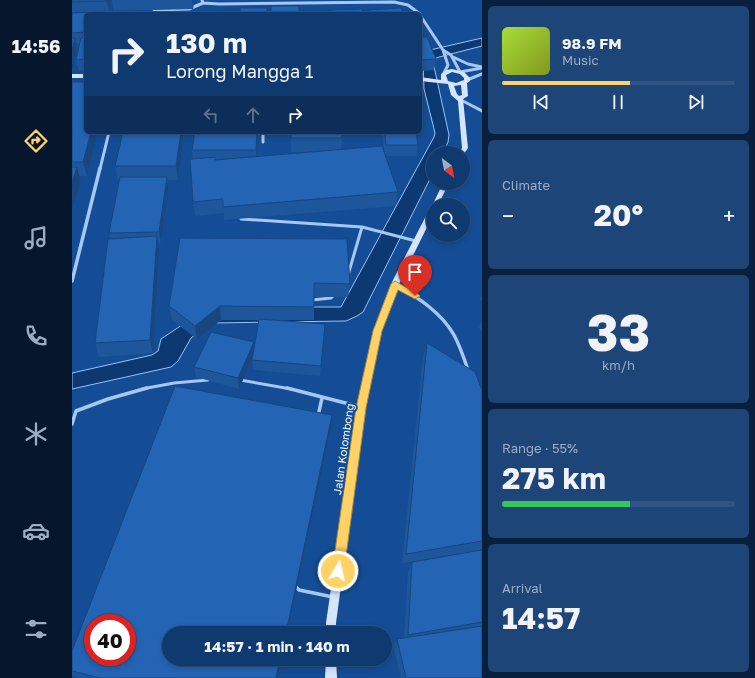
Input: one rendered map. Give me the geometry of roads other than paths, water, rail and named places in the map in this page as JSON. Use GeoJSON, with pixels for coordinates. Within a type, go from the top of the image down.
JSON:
{"type":"FeatureCollection","features":[{"type":"Feature","properties":{"kind":"street"},"geometry":{"type":"LineString","coordinates":[[150,10],[181,10],[193,8],[203,2],[394,2],[408,5],[417,12]]}},
{"type":"Feature","properties":{"kind":"street"},"geometry":{"type":"LineString","coordinates":[[422,17],[443,50],[448,65],[443,74],[444,80],[448,83],[454,95],[482,111]]}},
{"type":"Feature","properties":{"kind":"street"},"geometry":{"type":"LineString","coordinates":[[443,50],[459,61],[482,68]]}},
{"type":"Feature","properties":{"kind":"street"},"geometry":{"type":"LineString","coordinates":[[451,56],[460,72]]}},
{"type":"Feature","properties":{"kind":"street"},"geometry":{"type":"LineString","coordinates":[[460,72],[482,68]]}},
{"type":"Feature","properties":{"kind":"street"},"geometry":{"type":"LineString","coordinates":[[430,80],[453,71],[466,75],[465,96],[460,99]]}},
{"type":"Feature","properties":{"kind":"street"},"geometry":{"type":"LineString","coordinates":[[422,80],[460,84],[482,74]]}},
{"type":"Feature","properties":{"kind":"street"},"geometry":{"type":"LineString","coordinates":[[72,76],[84,76]]}},
{"type":"Feature","properties":{"kind":"street"},"geometry":{"type":"LineString","coordinates":[[460,99],[465,146]]}},
{"type":"Feature","properties":{"kind":"street"},"geometry":{"type":"LineString","coordinates":[[72,281],[109,134]]}},
{"type":"Feature","properties":{"kind":"street"},"geometry":{"type":"LineString","coordinates":[[263,134],[263,142]]}},
{"type":"Feature","properties":{"kind":"street","name":"Jalan Kolombong"},"geometry":{"type":"LineString","coordinates":[[332,626],[334,598],[361,408],[377,331],[395,284],[426,222]]}},
{"type":"Feature","properties":{"kind":"street"},"geometry":{"type":"LineString","coordinates":[[395,284],[426,302],[452,330],[470,374]]}},
{"type":"Feature","properties":{"kind":"street"},"geometry":{"type":"LineString","coordinates":[[331,666],[331,678]]}},
{"type":"Feature","properties":{"kind":"lane"},"geometry":{"type":"LineString","coordinates":[[236,218],[362,227],[416,241]]}},
{"type":"Feature","properties":{"kind":"lane"},"geometry":{"type":"LineString","coordinates":[[346,280],[362,227]]}},
{"type":"Feature","properties":{"kind":"lane"},"geometry":{"type":"LineString","coordinates":[[312,300],[330,298],[337,294]]}},
{"type":"Feature","properties":{"kind":"lane"},"geometry":{"type":"LineString","coordinates":[[72,424],[74,412],[101,401],[154,385],[214,380]]}},
{"type":"Feature","properties":{"kind":"lane"},"geometry":{"type":"LineString","coordinates":[[235,380],[272,384],[361,408]]}},
{"type":"Feature","properties":{"kind":"lane"},"geometry":{"type":"LineString","coordinates":[[316,421],[322,398]]}},
{"type":"Feature","properties":{"kind":"lane"},"geometry":{"type":"LineString","coordinates":[[289,581],[299,590],[334,598]]}},
{"type":"Feature","properties":{"kind":"water"},"geometry":{"type":"Polygon","coordinates":[[[482,38],[482,46],[439,57],[434,59],[433,62],[449,135],[446,146],[429,146],[435,133],[424,89],[423,59],[430,50],[482,38]]]}},
{"type":"Feature","properties":{"kind":"water"},"geometry":{"type":"Polygon","coordinates":[[[426,152],[426,187],[363,312],[346,321],[211,323],[191,338],[178,361],[171,367],[72,389],[72,373],[152,355],[158,351],[161,339],[209,307],[341,307],[426,152]]]}}]}
